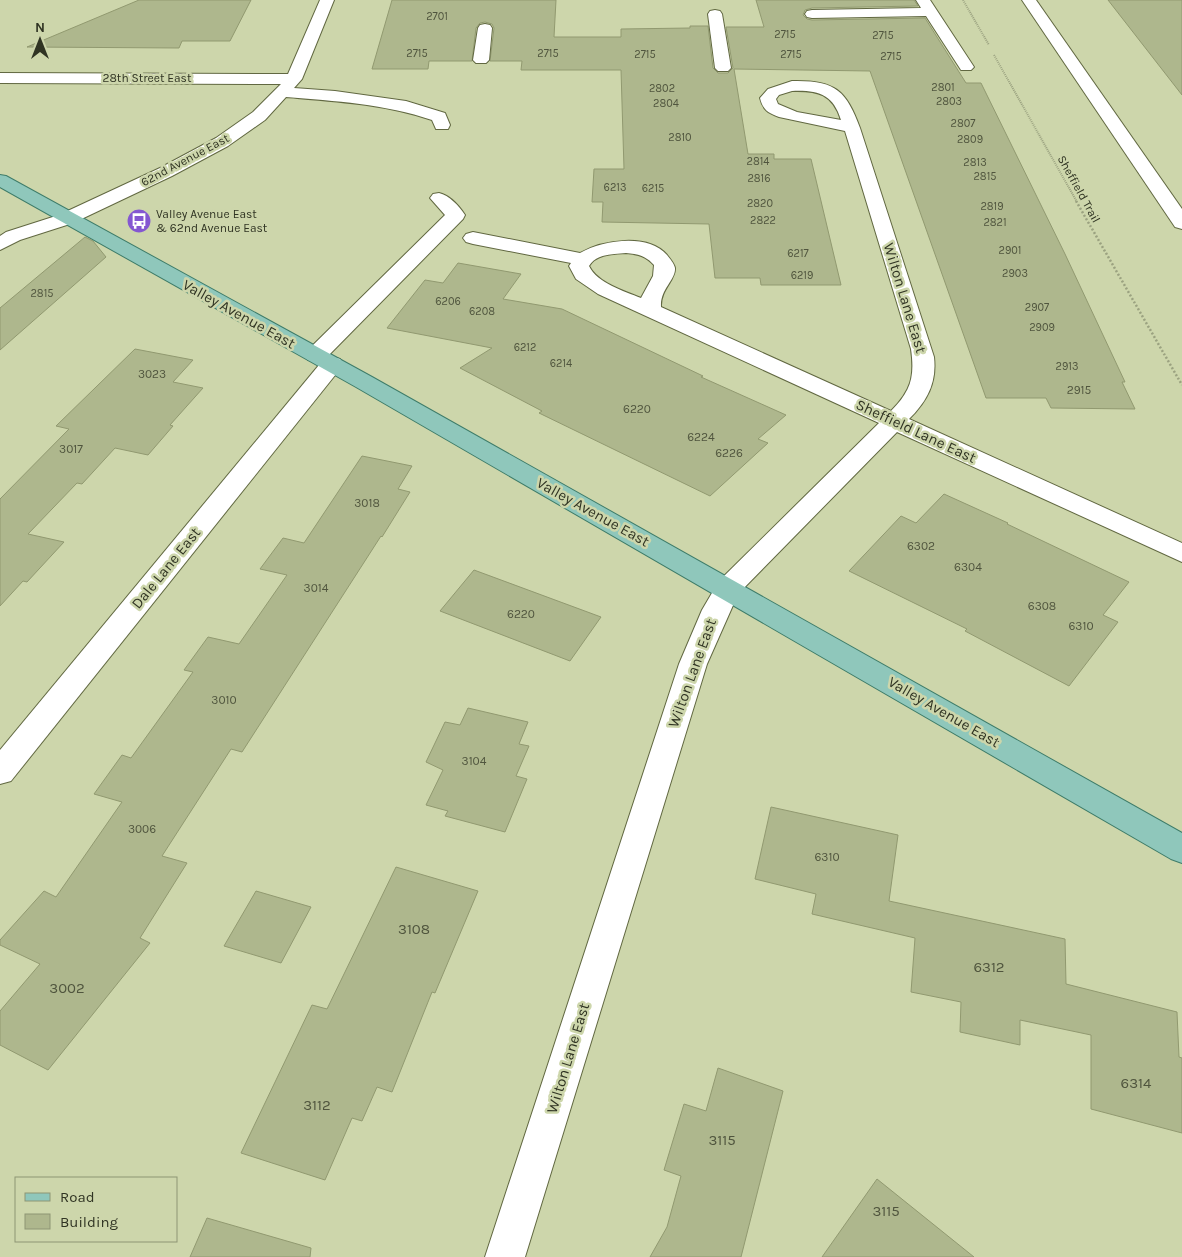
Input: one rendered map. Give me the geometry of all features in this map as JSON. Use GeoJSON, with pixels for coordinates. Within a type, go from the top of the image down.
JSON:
{"type":"FeatureCollection","features":[{"type":"Feature","properties":{"kind":"main road","name":"Valley Avenue East"},"geometry":{"type":"LineString","coordinates":[[0,180],[66,219],[324,360],[728,588],[1182,849]]}},
{"type":"Feature","properties":{"kind":"street","name":"62nd Avenue East"},"geometry":{"type":"LineString","coordinates":[[66,219],[166,172],[222,142],[259,116],[294,79],[327,0]]}},
{"type":"Feature","properties":{"kind":"street"},"geometry":{"type":"LineString","coordinates":[[1029,0],[1182,223]]}},
{"type":"Feature","properties":{"kind":"street"},"geometry":{"type":"LineString","coordinates":[[812,14],[927,6],[966,67]]}},
{"type":"Feature","properties":{"kind":"street"},"geometry":{"type":"LineString","coordinates":[[715,14],[723,68]]}},
{"type":"Feature","properties":{"kind":"street"},"geometry":{"type":"LineString","coordinates":[[481,60],[485,28]]}},
{"type":"Feature","properties":{"kind":"street","name":"28th Street East"},"geometry":{"type":"LineString","coordinates":[[0,78],[294,79]]}},
{"type":"Feature","properties":{"kind":"street"},"geometry":{"type":"LineString","coordinates":[[282,92],[335,96],[406,106],[439,117],[442,125]]}},
{"type":"Feature","properties":{"kind":"street","name":"Wilton Lane East"},"geometry":{"type":"LineString","coordinates":[[505,1257],[693,664],[713,616],[728,588],[894,421],[918,394],[924,381],[925,364],[915,324],[852,128]]}},
{"type":"Feature","properties":{"kind":"street","name":"Dale Lane East"},"geometry":{"type":"LineString","coordinates":[[0,772],[324,360],[456,215],[439,198]]}},
{"type":"Feature","properties":{"kind":"street"},"geometry":{"type":"LineString","coordinates":[[0,244],[13,236],[66,219]]}},
{"type":"Feature","properties":{"kind":"street"},"geometry":{"type":"LineString","coordinates":[[472,238],[583,259],[598,251],[619,247],[645,250],[658,257],[664,264],[662,279],[651,295],[651,310]]}},
{"type":"Feature","properties":{"kind":"street","name":"Sheffield Lane East"},"geometry":{"type":"LineString","coordinates":[[583,259],[579,270],[586,278],[651,310],[1182,553]]}},
{"type":"Feature","properties":{"kind":"path","name":"Sheffield Trail"},"geometry":{"type":"LineString","coordinates":[[963,0],[1182,385]]}},
{"type":"Feature","properties":{"kind":"building"},"geometry":{"type":"Polygon","coordinates":[[[139,0],[251,0],[230,41],[182,41],[179,48],[27,47],[139,0]]]}},
{"type":"Feature","properties":{"kind":"building"},"geometry":{"type":"Polygon","coordinates":[[[392,0],[556,0],[554,37],[621,37],[621,29],[708,26],[713,68],[718,73],[728,73],[733,68],[726,27],[764,27],[756,0],[914,0],[918,6],[812,8],[805,10],[803,15],[807,19],[812,20],[925,18],[966,83],[981,83],[1065,254],[1125,382],[1122,382],[1135,409],[1051,408],[1046,398],[986,398],[870,71],[734,69],[748,154],[774,154],[774,159],[811,159],[841,285],[761,285],[760,278],[715,278],[709,224],[602,222],[603,202],[592,202],[594,169],[624,169],[621,70],[521,70],[522,61],[490,61],[494,28],[492,24],[485,22],[480,23],[476,28],[472,61],[429,61],[428,69],[372,69],[392,0]]]}},
{"type":"Feature","properties":{"kind":"building"},"geometry":{"type":"Polygon","coordinates":[[[1108,0],[1182,0],[1182,95],[1108,0]]]}},
{"type":"Feature","properties":{"kind":"building"},"geometry":{"type":"Polygon","coordinates":[[[85,237],[93,241],[106,257],[0,350],[0,308],[85,237]]]}},
{"type":"Feature","properties":{"kind":"building"},"geometry":{"type":"Polygon","coordinates":[[[458,263],[521,274],[503,299],[562,309],[703,376],[701,377],[786,415],[758,439],[768,443],[710,496],[539,413],[542,411],[460,368],[492,348],[387,328],[425,280],[443,283],[458,263]]]}},
{"type":"Feature","properties":{"kind":"building"},"geometry":{"type":"Polygon","coordinates":[[[135,349],[193,360],[173,382],[203,388],[170,425],[173,426],[148,455],[115,448],[82,484],[77,483],[28,534],[64,542],[27,582],[23,581],[0,606],[0,499],[69,429],[56,426],[135,349]]]}},
{"type":"Feature","properties":{"kind":"building"},"geometry":{"type":"Polygon","coordinates":[[[362,456],[412,466],[398,489],[410,492],[242,752],[231,749],[162,856],[187,863],[140,938],[150,943],[48,1070],[0,1045],[0,1011],[40,964],[0,945],[0,940],[44,891],[56,897],[122,802],[94,794],[122,755],[131,758],[193,672],[184,670],[208,637],[239,644],[287,575],[260,569],[283,538],[304,543],[362,456]]]}},
{"type":"Feature","properties":{"kind":"building"},"geometry":{"type":"Polygon","coordinates":[[[944,494],[1129,582],[1103,615],[1118,622],[1069,686],[965,631],[967,629],[849,571],[901,516],[916,523],[944,494]]]}},
{"type":"Feature","properties":{"kind":"building"},"geometry":{"type":"Polygon","coordinates":[[[474,570],[601,617],[570,661],[440,611],[474,570]]]}},
{"type":"Feature","properties":{"kind":"building"},"geometry":{"type":"Polygon","coordinates":[[[468,708],[528,722],[519,744],[529,746],[516,776],[527,779],[505,832],[445,816],[448,811],[426,805],[443,770],[426,762],[445,722],[460,725],[468,708]]]}},
{"type":"Feature","properties":{"kind":"building"},"geometry":{"type":"Polygon","coordinates":[[[771,807],[898,835],[889,901],[1065,939],[1066,984],[1177,1012],[1179,1057],[1182,1058],[1182,1133],[1091,1109],[1091,1035],[1020,1020],[1020,1045],[960,1032],[961,1002],[911,992],[915,938],[812,914],[816,894],[755,879],[771,807]]]}},
{"type":"Feature","properties":{"kind":"building"},"geometry":{"type":"Polygon","coordinates":[[[396,867],[478,891],[435,993],[432,992],[392,1092],[377,1087],[362,1121],[352,1118],[325,1180],[241,1153],[312,1005],[327,1009],[396,867]]]}},
{"type":"Feature","properties":{"kind":"building"},"geometry":{"type":"Polygon","coordinates":[[[256,891],[311,907],[281,963],[224,946],[256,891]]]}},
{"type":"Feature","properties":{"kind":"building"},"geometry":{"type":"Polygon","coordinates":[[[718,1068],[783,1091],[741,1257],[650,1257],[667,1227],[681,1176],[664,1170],[684,1104],[706,1111],[718,1068]]]}},
{"type":"Feature","properties":{"kind":"building"},"geometry":{"type":"Polygon","coordinates":[[[877,1179],[974,1257],[822,1257],[877,1179]]]}},
{"type":"Feature","properties":{"kind":"building"},"geometry":{"type":"Polygon","coordinates":[[[207,1218],[311,1248],[310,1257],[190,1257],[207,1218]]]}},
{"type":"Feature","properties":{"kind":"place","name":"Valley Avenue East & 62nd Avenue East"},"geometry":{"type":"Point","coordinates":[139,221]}}]}
